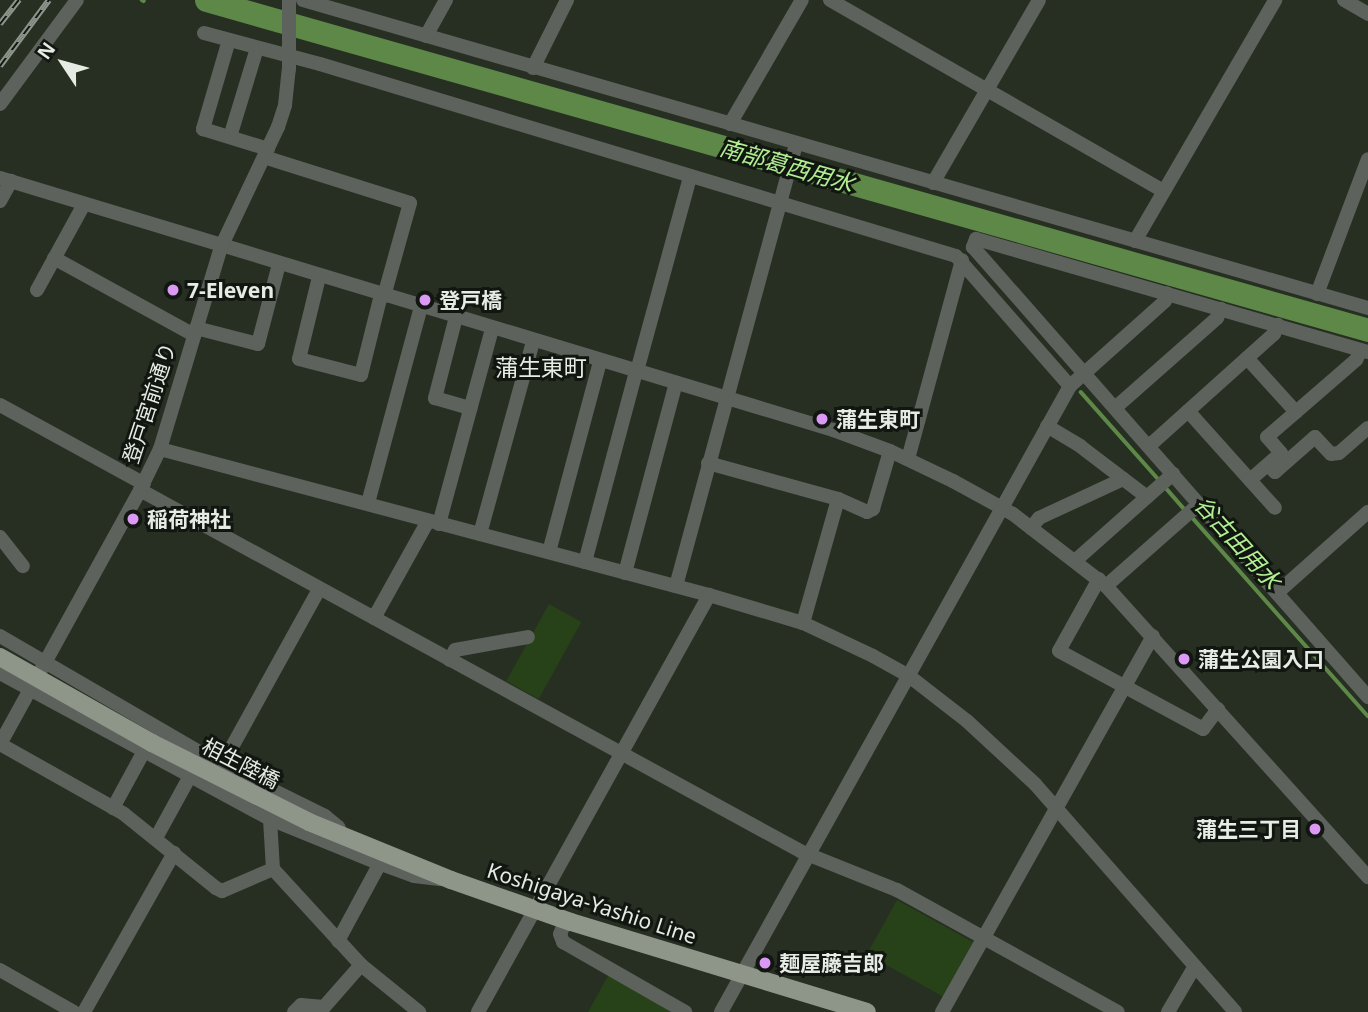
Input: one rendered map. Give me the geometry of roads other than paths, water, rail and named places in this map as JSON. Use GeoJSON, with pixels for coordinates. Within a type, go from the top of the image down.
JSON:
{"type":"FeatureCollection","features":[{"type":"Feature","properties":{"kind":"main road"},"geometry":{"type":"LineString","coordinates":[[0,657],[148,748]]}},
{"type":"Feature","properties":{"kind":"main road","name":"相生陸橋"},"geometry":{"type":"LineString","coordinates":[[148,748],[309,822]]}},
{"type":"Feature","properties":{"kind":"main road","name":"Koshigaya-Yashio Line"},"geometry":{"type":"LineString","coordinates":[[309,822],[383,859],[566,920],[867,1012]]}},
{"type":"Feature","properties":{"kind":"street"},"geometry":{"type":"LineString","coordinates":[[0,104],[77,0]]}},
{"type":"Feature","properties":{"kind":"street"},"geometry":{"type":"LineString","coordinates":[[426,36],[446,0]]}},
{"type":"Feature","properties":{"kind":"street"},"geometry":{"type":"LineString","coordinates":[[533,68],[567,0]]}},
{"type":"Feature","properties":{"kind":"street"},"geometry":{"type":"LineString","coordinates":[[730,124],[802,0]]}},
{"type":"Feature","properties":{"kind":"street"},"geometry":{"type":"LineString","coordinates":[[830,0],[1163,191]]}},
{"type":"Feature","properties":{"kind":"street"},"geometry":{"type":"LineString","coordinates":[[933,183],[1039,0]]}},
{"type":"Feature","properties":{"kind":"street"},"geometry":{"type":"LineString","coordinates":[[1135,241],[1275,0]]}},
{"type":"Feature","properties":{"kind":"street"},"geometry":{"type":"LineString","coordinates":[[1344,0],[1368,13]]}},
{"type":"Feature","properties":{"kind":"street"},"geometry":{"type":"LineString","coordinates":[[288,57],[293,1],[426,36],[730,124],[795,148],[933,183],[1368,309]]}},
{"type":"Feature","properties":{"kind":"street"},"geometry":{"type":"LineString","coordinates":[[204,33],[962,260],[1070,386]]}},
{"type":"Feature","properties":{"kind":"street"},"geometry":{"type":"LineString","coordinates":[[229,40],[203,129],[410,203],[361,375],[299,359],[319,277]]}},
{"type":"Feature","properties":{"kind":"street"},"geometry":{"type":"LineString","coordinates":[[230,137],[257,48]]}},
{"type":"Feature","properties":{"kind":"street","name":"登戸宮前通り"},"geometry":{"type":"LineString","coordinates":[[0,744],[142,487],[160,449],[221,247],[266,153],[285,105],[288,57]]}},
{"type":"Feature","properties":{"kind":"street"},"geometry":{"type":"LineString","coordinates":[[676,586],[795,148]]}},
{"type":"Feature","properties":{"kind":"street"},"geometry":{"type":"LineString","coordinates":[[1317,294],[1368,159]]}},
{"type":"Feature","properties":{"kind":"street"},"geometry":{"type":"LineString","coordinates":[[585,562],[690,177]]}},
{"type":"Feature","properties":{"kind":"street"},"geometry":{"type":"LineString","coordinates":[[0,201],[6,179],[319,277],[833,430],[908,459],[1002,507],[1076,560],[1102,583],[1153,636],[1368,877]]}},
{"type":"Feature","properties":{"kind":"street"},"geometry":{"type":"LineString","coordinates":[[37,290],[84,204]]}},
{"type":"Feature","properties":{"kind":"street"},"geometry":{"type":"LineString","coordinates":[[1250,480],[1281,453],[1267,436],[1364,351],[976,239],[973,247],[1368,697]]}},
{"type":"Feature","properties":{"kind":"street"},"geometry":{"type":"LineString","coordinates":[[54,258],[195,332],[258,344],[279,264]]}},
{"type":"Feature","properties":{"kind":"street"},"geometry":{"type":"LineString","coordinates":[[908,459],[962,260]]}},
{"type":"Feature","properties":{"kind":"street"},"geometry":{"type":"LineString","coordinates":[[721,1012],[1070,386],[1165,301],[1167,293]]}},
{"type":"Feature","properties":{"kind":"street"},"geometry":{"type":"LineString","coordinates":[[368,503],[421,307]]}},
{"type":"Feature","properties":{"kind":"street"},"geometry":{"type":"LineString","coordinates":[[1115,408],[1217,318],[1221,309]]}},
{"type":"Feature","properties":{"kind":"street"},"geometry":{"type":"LineString","coordinates":[[456,317],[435,398],[471,408]]}},
{"type":"Feature","properties":{"kind":"street"},"geometry":{"type":"LineString","coordinates":[[1149,446],[1274,334],[1278,326]]}},
{"type":"Feature","properties":{"kind":"street"},"geometry":{"type":"LineString","coordinates":[[374,618],[434,522],[471,408],[492,329]]}},
{"type":"Feature","properties":{"kind":"street"},"geometry":{"type":"LineString","coordinates":[[480,534],[533,341]]}},
{"type":"Feature","properties":{"kind":"street"},"geometry":{"type":"LineString","coordinates":[[1247,358],[1296,412]]}},
{"type":"Feature","properties":{"kind":"street"},"geometry":{"type":"LineString","coordinates":[[549,552],[600,361]]}},
{"type":"Feature","properties":{"kind":"street"},"geometry":{"type":"LineString","coordinates":[[625,573],[676,383]]}},
{"type":"Feature","properties":{"kind":"street"},"geometry":{"type":"LineString","coordinates":[[0,405],[320,589],[621,754],[810,856],[897,890],[1118,1012]]}},
{"type":"Feature","properties":{"kind":"street"},"geometry":{"type":"LineString","coordinates":[[1188,411],[1275,508]]}},
{"type":"Feature","properties":{"kind":"street"},"geometry":{"type":"LineString","coordinates":[[1047,426],[1080,446],[1147,497]]}},
{"type":"Feature","properties":{"kind":"street"},"geometry":{"type":"LineString","coordinates":[[1268,465],[1275,472],[1315,437],[1331,454],[1339,453],[1368,428]]}},
{"type":"Feature","properties":{"kind":"street"},"geometry":{"type":"LineString","coordinates":[[160,449],[709,595],[803,624],[873,656],[909,676],[986,737],[1058,807],[1235,1012]]}},
{"type":"Feature","properties":{"kind":"street"},"geometry":{"type":"LineString","coordinates":[[708,463],[838,499],[867,512],[873,509],[890,451]]}},
{"type":"Feature","properties":{"kind":"street"},"geometry":{"type":"LineString","coordinates":[[1076,560],[1173,474]]}},
{"type":"Feature","properties":{"kind":"street"},"geometry":{"type":"LineString","coordinates":[[1031,528],[1039,518],[1123,479]]}},
{"type":"Feature","properties":{"kind":"street"},"geometry":{"type":"LineString","coordinates":[[803,624],[838,499]]}},
{"type":"Feature","properties":{"kind":"street"},"geometry":{"type":"LineString","coordinates":[[1199,504],[1102,583],[1059,651],[1203,729],[1218,709]]}},
{"type":"Feature","properties":{"kind":"street"},"geometry":{"type":"LineString","coordinates":[[1277,593],[1368,512]]}},
{"type":"Feature","properties":{"kind":"street"},"geometry":{"type":"LineString","coordinates":[[0,537],[23,566]]}},
{"type":"Feature","properties":{"kind":"street"},"geometry":{"type":"LineString","coordinates":[[222,765],[320,589]]}},
{"type":"Feature","properties":{"kind":"street"},"geometry":{"type":"LineString","coordinates":[[478,1012],[709,595]]}},
{"type":"Feature","properties":{"kind":"street"},"geometry":{"type":"LineString","coordinates":[[0,636],[222,765],[325,816],[338,827],[343,837]]}},
{"type":"Feature","properties":{"kind":"street"},"geometry":{"type":"LineString","coordinates":[[942,1012],[1153,636]]}},
{"type":"Feature","properties":{"kind":"street"},"geometry":{"type":"LineString","coordinates":[[450,660],[455,650],[528,638]]}},
{"type":"Feature","properties":{"kind":"street"},"geometry":{"type":"LineString","coordinates":[[0,673],[148,748],[189,778],[270,819],[383,859],[338,941]]}},
{"type":"Feature","properties":{"kind":"street"},"geometry":{"type":"LineString","coordinates":[[0,744],[113,808],[156,838],[222,891],[273,869]]}},
{"type":"Feature","properties":{"kind":"street"},"geometry":{"type":"LineString","coordinates":[[113,808],[148,748]]}},
{"type":"Feature","properties":{"kind":"street"},"geometry":{"type":"LineString","coordinates":[[156,838],[189,778]]}},
{"type":"Feature","properties":{"kind":"street"},"geometry":{"type":"LineString","coordinates":[[270,819],[273,869],[361,965],[419,1012]]}},
{"type":"Feature","properties":{"kind":"street"},"geometry":{"type":"LineString","coordinates":[[84,1012],[174,853]]}},
{"type":"Feature","properties":{"kind":"street"},"geometry":{"type":"LineString","coordinates":[[566,920],[560,934],[563,942],[685,1012]]}},
{"type":"Feature","properties":{"kind":"street"},"geometry":{"type":"LineString","coordinates":[[294,1012],[301,1005],[324,1007],[361,965]]}},
{"type":"Feature","properties":{"kind":"street"},"geometry":{"type":"LineString","coordinates":[[1168,1012],[1195,966]]}},
{"type":"Feature","properties":{"kind":"street"},"geometry":{"type":"LineString","coordinates":[[0,970],[74,1012]]}},
{"type":"Feature","properties":{"kind":"waterway","name":"南部葛西用水"},"geometry":{"type":"LineString","coordinates":[[206,0],[1368,330]]}},
{"type":"Feature","properties":{"kind":"waterway","name":"谷古田用水"},"geometry":{"type":"LineString","coordinates":[[1081,392],[1161,482]]}},
{"type":"Feature","properties":{"kind":"waterway","name":"谷古田用水"},"geometry":{"type":"LineString","coordinates":[[1166,488],[1186,511]]}},
{"type":"Feature","properties":{"kind":"waterway","name":"谷古田用水"},"geometry":{"type":"LineString","coordinates":[[1191,516],[1368,716]]}},
{"type":"Feature","properties":{"kind":"railway"},"geometry":{"type":"LineString","coordinates":[[0,24],[19,0]]}},
{"type":"Feature","properties":{"kind":"railway"},"geometry":{"type":"LineString","coordinates":[[0,66],[49,0]]}},
{"type":"Feature","properties":{"kind":"place","name":"7-Eleven"},"geometry":{"type":"Point","coordinates":[173,290]}},
{"type":"Feature","properties":{"kind":"place","name":"登戸橋"},"geometry":{"type":"Point","coordinates":[425,300]}},
{"type":"Feature","properties":{"kind":"place","name":"蒲生東町"},"geometry":{"type":"Point","coordinates":[822,419]}},
{"type":"Feature","properties":{"kind":"place","name":"稲荷神社"},"geometry":{"type":"Point","coordinates":[133,519]}},
{"type":"Feature","properties":{"kind":"place","name":"蒲生公園入口"},"geometry":{"type":"Point","coordinates":[1184,659]}},
{"type":"Feature","properties":{"kind":"place","name":"蒲生三丁目"},"geometry":{"type":"Point","coordinates":[1315,829]}},
{"type":"Feature","properties":{"kind":"place","name":"麺屋藤吉郎"},"geometry":{"type":"Point","coordinates":[765,963]}},
{"type":"Feature","properties":{"kind":"district","name":"蒲生東町"},"geometry":{"type":"Point","coordinates":[541,367]}}]}
